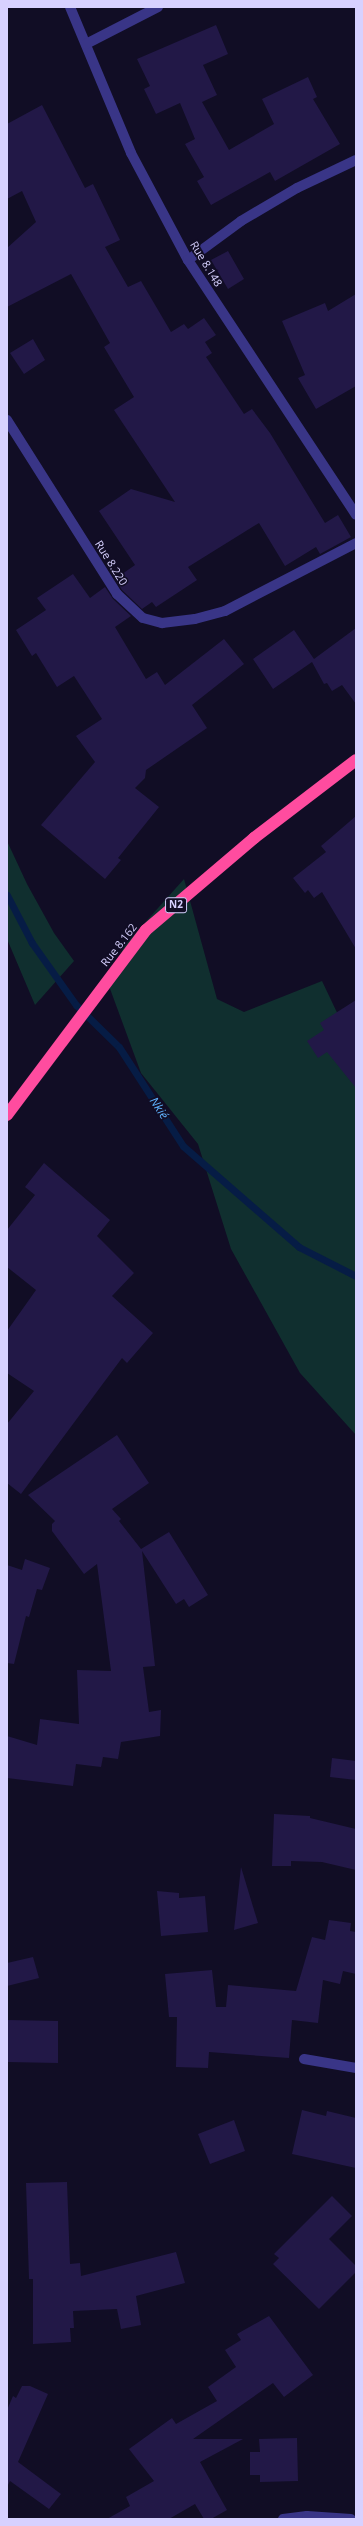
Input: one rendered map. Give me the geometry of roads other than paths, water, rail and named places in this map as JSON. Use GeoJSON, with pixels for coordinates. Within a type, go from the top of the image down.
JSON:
{"type":"FeatureCollection","features":[{"type":"Feature","properties":{"kind":"highway","name":"Rue 8.162"},"geometry":{"type":"LineString","coordinates":[[7,1115],[146,930],[254,838],[356,760]]}},
{"type":"Feature","properties":{"kind":"street","name":"Rue 8.148"},"geometry":{"type":"LineString","coordinates":[[70,7],[131,153],[188,260],[356,515]]}},
{"type":"Feature","properties":{"kind":"street"},"geometry":{"type":"LineString","coordinates":[[86,44],[158,7]]}},
{"type":"Feature","properties":{"kind":"street"},"geometry":{"type":"LineString","coordinates":[[188,260],[241,221],[297,188],[356,160]]}},
{"type":"Feature","properties":{"kind":"street","name":"Rue 8.220"},"geometry":{"type":"LineString","coordinates":[[7,420],[117,594],[143,618],[162,623],[195,619],[225,611],[356,543]]}},
{"type":"Feature","properties":{"kind":"street"},"geometry":{"type":"LineString","coordinates":[[304,2059],[356,2068]]}},
{"type":"Feature","properties":{"kind":"street"},"geometry":{"type":"LineString","coordinates":[[283,2519],[307,2516],[351,2519]]}},
{"type":"Feature","properties":{"kind":"waterway","name":"Nkié"},"geometry":{"type":"LineString","coordinates":[[7,895],[32,943],[76,1005],[119,1047],[183,1146],[299,1247],[356,1276]]}}]}
